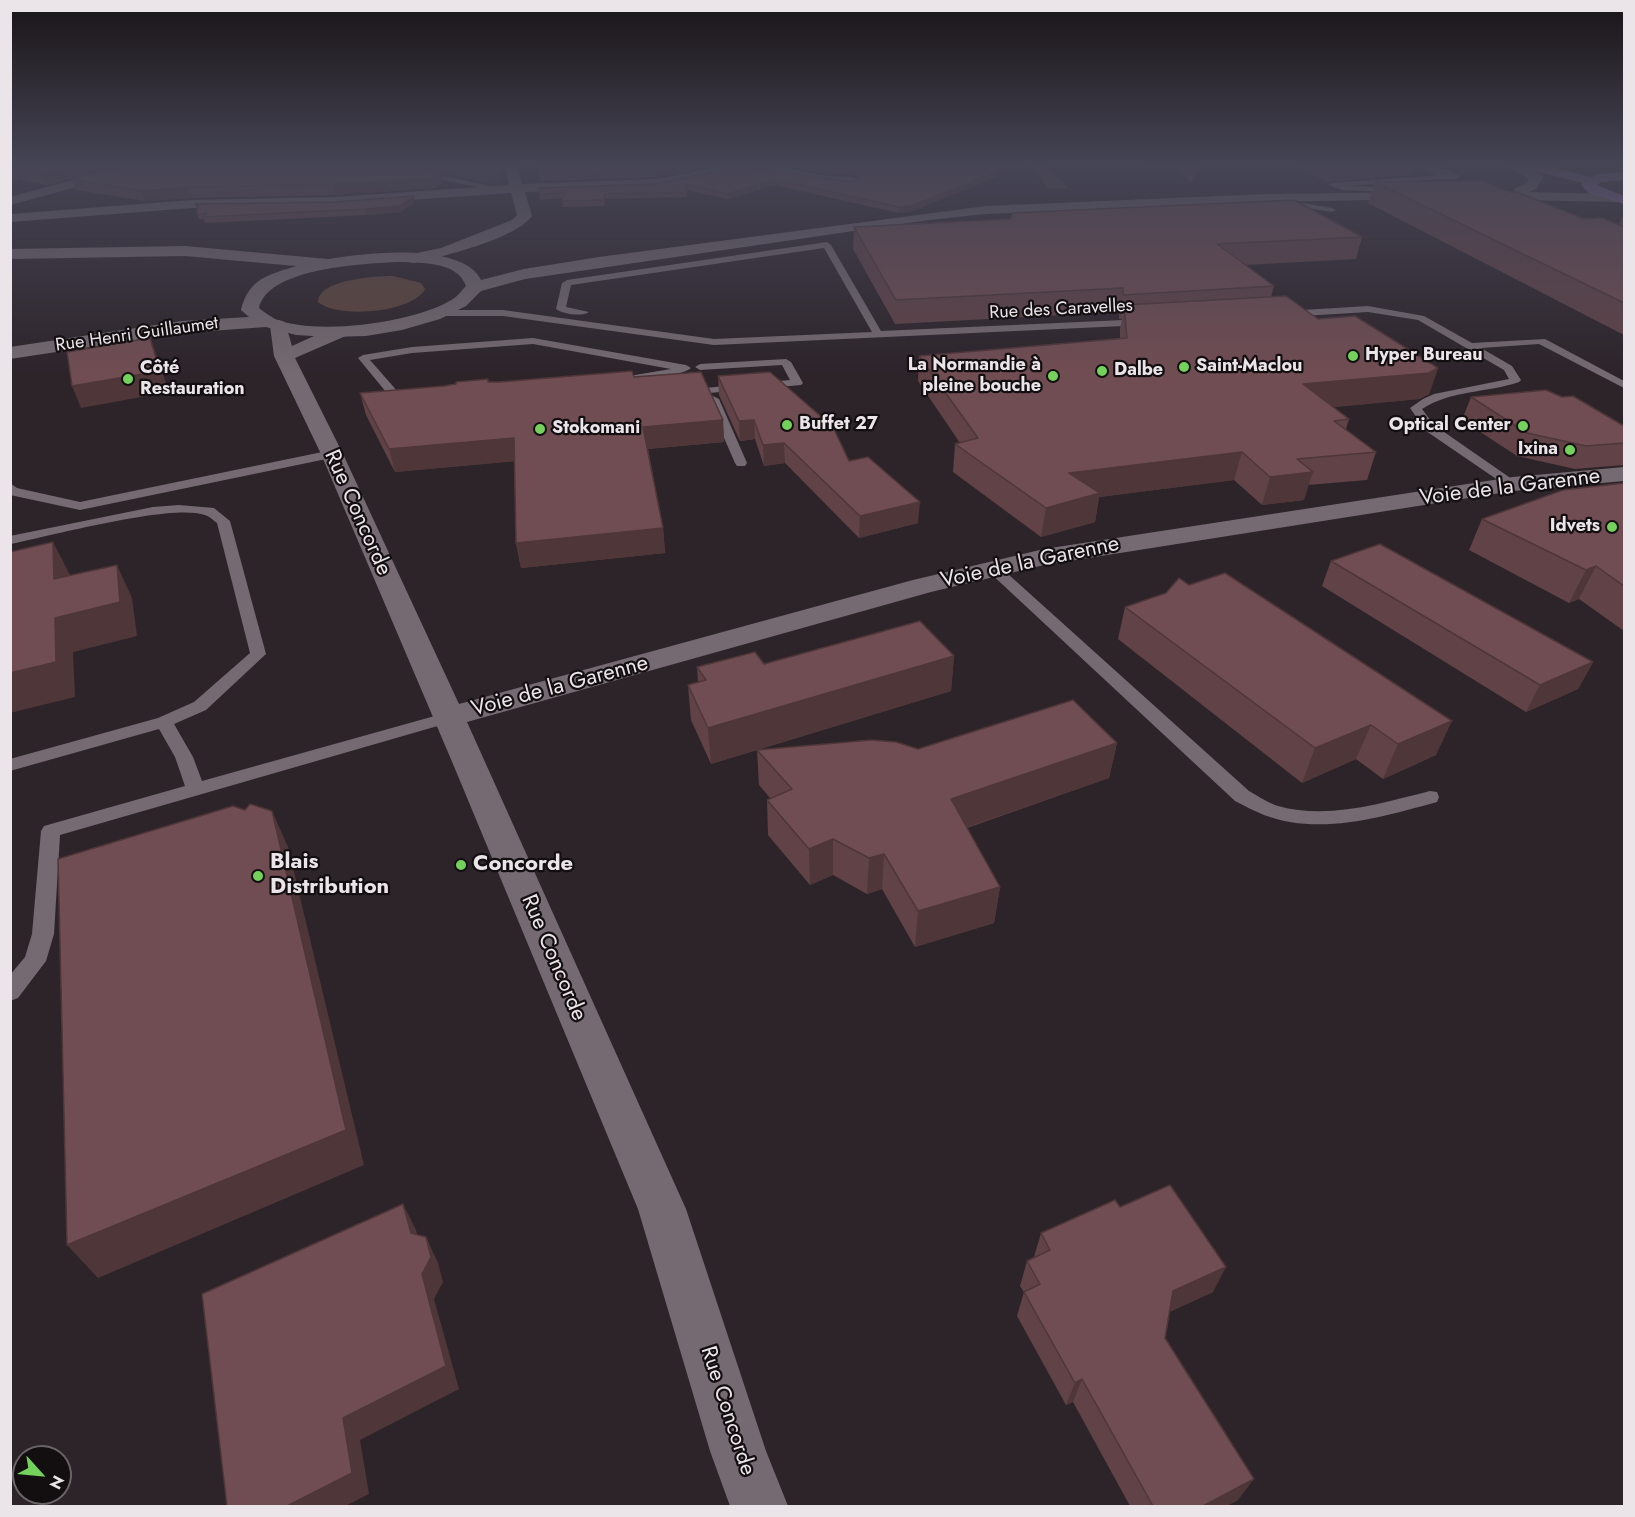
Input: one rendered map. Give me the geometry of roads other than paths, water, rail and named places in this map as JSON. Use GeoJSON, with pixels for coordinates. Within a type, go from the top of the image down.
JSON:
{"type":"FeatureCollection","features":[{"type":"Feature","properties":{"kind":"street"},"geometry":{"type":"LineString","coordinates":[[413,258],[445,252],[492,235]]}},
{"type":"Feature","properties":{"kind":"street"},"geometry":{"type":"LineString","coordinates":[[457,266],[460,255],[495,235]]}},
{"type":"Feature","properties":{"kind":"street"},"geometry":{"type":"LineString","coordinates":[[237,257],[328,264],[376,258],[413,258],[457,266],[491,266],[575,259],[758,235]]}},
{"type":"Feature","properties":{"kind":"street"},"geometry":{"type":"LineString","coordinates":[[284,356],[341,331],[393,326],[438,314],[472,292],[524,274],[794,235]]}},
{"type":"Feature","properties":{"kind":"street"},"geometry":{"type":"LineString","coordinates":[[10,254],[157,250],[209,252],[272,266],[275,273],[274,281]]}},
{"type":"Feature","properties":{"kind":"street","name":"Rue Henri Guillaumet"},"geometry":{"type":"LineString","coordinates":[[10,347],[189,317],[252,297],[274,281],[328,264]]}},
{"type":"Feature","properties":{"kind":"street"},"geometry":{"type":"LineString","coordinates":[[457,266],[474,278],[472,292]]}},
{"type":"Feature","properties":{"kind":"street"},"geometry":{"type":"LineString","coordinates":[[252,297],[249,303],[250,310],[272,324]]}},
{"type":"Feature","properties":{"kind":"street","name":"Rue Henri Guillaumet"},"geometry":{"type":"LineString","coordinates":[[10,353],[192,326],[272,324],[307,330],[341,331]]}},
{"type":"Feature","properties":{"kind":"street","name":"Rue Concorde"},"geometry":{"type":"LineString","coordinates":[[272,324],[284,356],[332,454],[449,717],[662,1209],[738,1451],[759,1506]]}},
{"type":"Feature","properties":{"kind":"street","name":"Voie de la Garenne"},"geometry":{"type":"LineString","coordinates":[[449,717],[993,568],[1129,543],[1514,484],[1624,474]]}},
{"type":"Feature","properties":{"kind":"lane"},"geometry":{"type":"LineString","coordinates":[[596,314],[561,309],[567,283],[827,245],[878,334]]}},
{"type":"Feature","properties":{"kind":"lane"},"geometry":{"type":"LineString","coordinates":[[472,292],[503,313]]}},
{"type":"Feature","properties":{"kind":"lane"},"geometry":{"type":"LineString","coordinates":[[1276,315],[1368,309],[1402,313],[1431,321],[1508,368],[1515,380],[1498,387],[1429,398],[1416,408],[1430,428],[1514,484]]}},
{"type":"Feature","properties":{"kind":"lane"},"geometry":{"type":"LineString","coordinates":[[438,314],[503,313]]}},
{"type":"Feature","properties":{"kind":"lane","name":"Rue des Caravelles"},"geometry":{"type":"LineString","coordinates":[[503,313],[714,342],[1161,321]]}},
{"type":"Feature","properties":{"kind":"lane"},"geometry":{"type":"LineString","coordinates":[[533,341],[564,321]]}},
{"type":"Feature","properties":{"kind":"lane"},"geometry":{"type":"LineString","coordinates":[[861,324],[872,324]]}},
{"type":"Feature","properties":{"kind":"lane"},"geometry":{"type":"LineString","coordinates":[[707,330],[838,325]]}},
{"type":"Feature","properties":{"kind":"lane"},"geometry":{"type":"LineString","coordinates":[[709,390],[797,383],[786,362],[693,367],[616,381],[395,396],[363,358],[412,350],[533,341],[693,367],[712,353],[714,342]]}},
{"type":"Feature","properties":{"kind":"lane"},"geometry":{"type":"LineString","coordinates":[[1472,346],[1541,341],[1624,385]]}},
{"type":"Feature","properties":{"kind":"lane"},"geometry":{"type":"LineString","coordinates":[[693,367],[709,390],[741,463]]}},
{"type":"Feature","properties":{"kind":"lane"},"geometry":{"type":"LineString","coordinates":[[10,487],[12,490],[80,506],[332,454]]}},
{"type":"Feature","properties":{"kind":"lane"},"geometry":{"type":"LineString","coordinates":[[10,540],[179,508],[208,511],[223,521],[258,654],[200,706],[164,722],[10,765]]}},
{"type":"Feature","properties":{"kind":"lane"},"geometry":{"type":"LineString","coordinates":[[993,568],[1242,796],[1278,813],[1317,819],[1354,817],[1430,797]]}},
{"type":"Feature","properties":{"kind":"lane"},"geometry":{"type":"LineString","coordinates":[[10,992],[35,961],[43,934],[51,831],[449,717]]}},
{"type":"Feature","properties":{"kind":"lane"},"geometry":{"type":"LineString","coordinates":[[164,722],[184,757],[196,790]]}},
{"type":"Feature","properties":{"kind":"place","name":"Hyper Bureau"},"geometry":{"type":"Point","coordinates":[1353,356]}},
{"type":"Feature","properties":{"kind":"place","name":"Saint-Maclou"},"geometry":{"type":"Point","coordinates":[1184,367]}},
{"type":"Feature","properties":{"kind":"place","name":"Dalbe"},"geometry":{"type":"Point","coordinates":[1102,371]}},
{"type":"Feature","properties":{"kind":"place","name":"La Normandie à pleine bouche"},"geometry":{"type":"Point","coordinates":[1053,376]}},
{"type":"Feature","properties":{"kind":"place","name":"Côté Restauration"},"geometry":{"type":"Point","coordinates":[128,379]}},
{"type":"Feature","properties":{"kind":"place","name":"Buffet 27"},"geometry":{"type":"Point","coordinates":[787,425]}},
{"type":"Feature","properties":{"kind":"place","name":"Optical Center"},"geometry":{"type":"Point","coordinates":[1523,426]}},
{"type":"Feature","properties":{"kind":"place","name":"Stokomani"},"geometry":{"type":"Point","coordinates":[540,429]}},
{"type":"Feature","properties":{"kind":"place","name":"Ixina"},"geometry":{"type":"Point","coordinates":[1570,450]}},
{"type":"Feature","properties":{"kind":"place","name":"Idvets"},"geometry":{"type":"Point","coordinates":[1612,527]}},
{"type":"Feature","properties":{"kind":"place","name":"Concorde"},"geometry":{"type":"Point","coordinates":[461,865]}},
{"type":"Feature","properties":{"kind":"place","name":"Blais Distribution"},"geometry":{"type":"Point","coordinates":[258,876]}}]}
